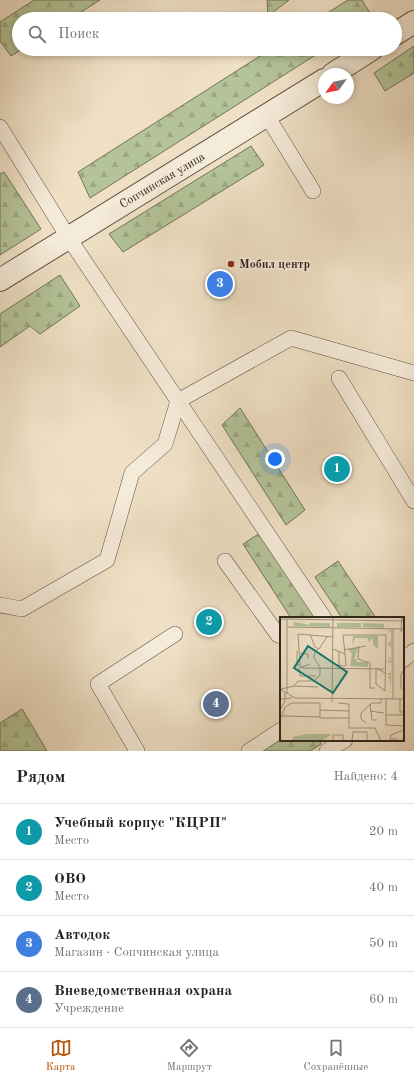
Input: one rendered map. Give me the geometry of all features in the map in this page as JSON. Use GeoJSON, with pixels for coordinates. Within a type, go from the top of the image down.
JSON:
{"type":"FeatureCollection","features":[{"type":"Feature","properties":{"kind":"street"},"geometry":{"type":"LineString","coordinates":[[402,30],[414,22]]}},
{"type":"Feature","properties":{"kind":"street"},"geometry":{"type":"LineString","coordinates":[[342,68],[361,56]]}},
{"type":"Feature","properties":{"kind":"street","name":"Сопчинская улица"},"geometry":{"type":"LineString","coordinates":[[0,280],[318,84]]}},
{"type":"Feature","properties":{"kind":"lane"},"geometry":{"type":"LineString","coordinates":[[267,116],[313,190]]}},
{"type":"Feature","properties":{"kind":"lane"},"geometry":{"type":"LineString","coordinates":[[0,127],[68,237],[323,617]]}},
{"type":"Feature","properties":{"kind":"lane"},"geometry":{"type":"LineString","coordinates":[[0,605],[22,609],[107,560],[132,473],[165,444],[178,401],[291,338],[414,373]]}},
{"type":"Feature","properties":{"kind":"lane"},"geometry":{"type":"LineString","coordinates":[[339,378],[414,501]]}},
{"type":"Feature","properties":{"kind":"lane"},"geometry":{"type":"LineString","coordinates":[[225,561],[278,635],[280,636]]}},
{"type":"Feature","properties":{"kind":"lane"},"geometry":{"type":"LineString","coordinates":[[137,751],[98,684],[175,634]]}},
{"type":"Feature","properties":{"kind":"lane"},"geometry":{"type":"LineString","coordinates":[[404,659],[414,651]]}},
{"type":"Feature","properties":{"kind":"lane"},"geometry":{"type":"LineString","coordinates":[[249,751],[280,731]]}},
{"type":"Feature","properties":{"kind":"lane"},"geometry":{"type":"LineString","coordinates":[[328,751],[343,741]]}},
{"type":"Feature","properties":{"kind":"green space"},"geometry":{"type":"Polygon","coordinates":[[[34,0],[100,0],[81,12],[15,12],[34,0]]]}},
{"type":"Feature","properties":{"kind":"green space"},"geometry":{"type":"Polygon","coordinates":[[[267,0],[289,0],[273,12],[268,12],[267,0]]]}},
{"type":"Feature","properties":{"kind":"green space"},"geometry":{"type":"Polygon","coordinates":[[[348,0],[362,0],[369,12],[329,12],[348,0]]]}},
{"type":"Feature","properties":{"kind":"green space"},"geometry":{"type":"Polygon","coordinates":[[[12,14],[11,56],[0,41],[0,22],[12,14]]]}},
{"type":"Feature","properties":{"kind":"green space"},"geometry":{"type":"Polygon","coordinates":[[[414,46],[414,73],[385,91],[374,73],[399,56],[402,56],[402,54],[414,46]]]}},
{"type":"Feature","properties":{"kind":"green space"},"geometry":{"type":"Polygon","coordinates":[[[260,56],[314,56],[90,198],[78,172],[260,56]]]}},
{"type":"Feature","properties":{"kind":"green space"},"geometry":{"type":"Polygon","coordinates":[[[251,146],[264,165],[123,252],[109,234],[251,146]]]}},
{"type":"Feature","properties":{"kind":"green space"},"geometry":{"type":"Polygon","coordinates":[[[4,172],[41,229],[0,255],[0,174],[4,172]]]}},
{"type":"Feature","properties":{"kind":"green space"},"geometry":{"type":"Polygon","coordinates":[[[60,275],[80,306],[40,334],[30,326],[0,347],[0,314],[60,275]]]}},
{"type":"Feature","properties":{"kind":"green space"},"geometry":{"type":"Polygon","coordinates":[[[240,408],[305,510],[286,525],[222,425],[240,408]]]}},
{"type":"Feature","properties":{"kind":"green space"},"geometry":{"type":"Polygon","coordinates":[[[260,533],[314,617],[290,617],[243,544],[260,533]]]}},
{"type":"Feature","properties":{"kind":"green space"},"geometry":{"type":"Polygon","coordinates":[[[338,561],[375,617],[341,617],[315,577],[338,561]]]}},
{"type":"Feature","properties":{"kind":"green space"},"geometry":{"type":"Polygon","coordinates":[[[22,709],[47,751],[0,751],[0,723],[22,709]]]}},
{"type":"Feature","properties":{"kind":"green space"},"geometry":{"type":"Polygon","coordinates":[[[280,740],[280,741],[320,741],[321,744],[310,751],[261,751],[280,740]]]}},
{"type":"Feature","properties":{"kind":"place","name":"Мобил центр"},"geometry":{"type":"Point","coordinates":[231,264]}},
{"type":"Feature","properties":{"kind":"place","name":"Автодок"},"geometry":{"type":"Point","coordinates":[220,284]}},
{"type":"Feature","properties":{"kind":"place","name":"Учебный корпус \"КЦРП\""},"geometry":{"type":"Point","coordinates":[337,469]}},
{"type":"Feature","properties":{"kind":"place","name":"ОВО"},"geometry":{"type":"Point","coordinates":[209,622]}},
{"type":"Feature","properties":{"kind":"place","name":"Вневедомственная охрана"},"geometry":{"type":"Point","coordinates":[216,704]}}]}
